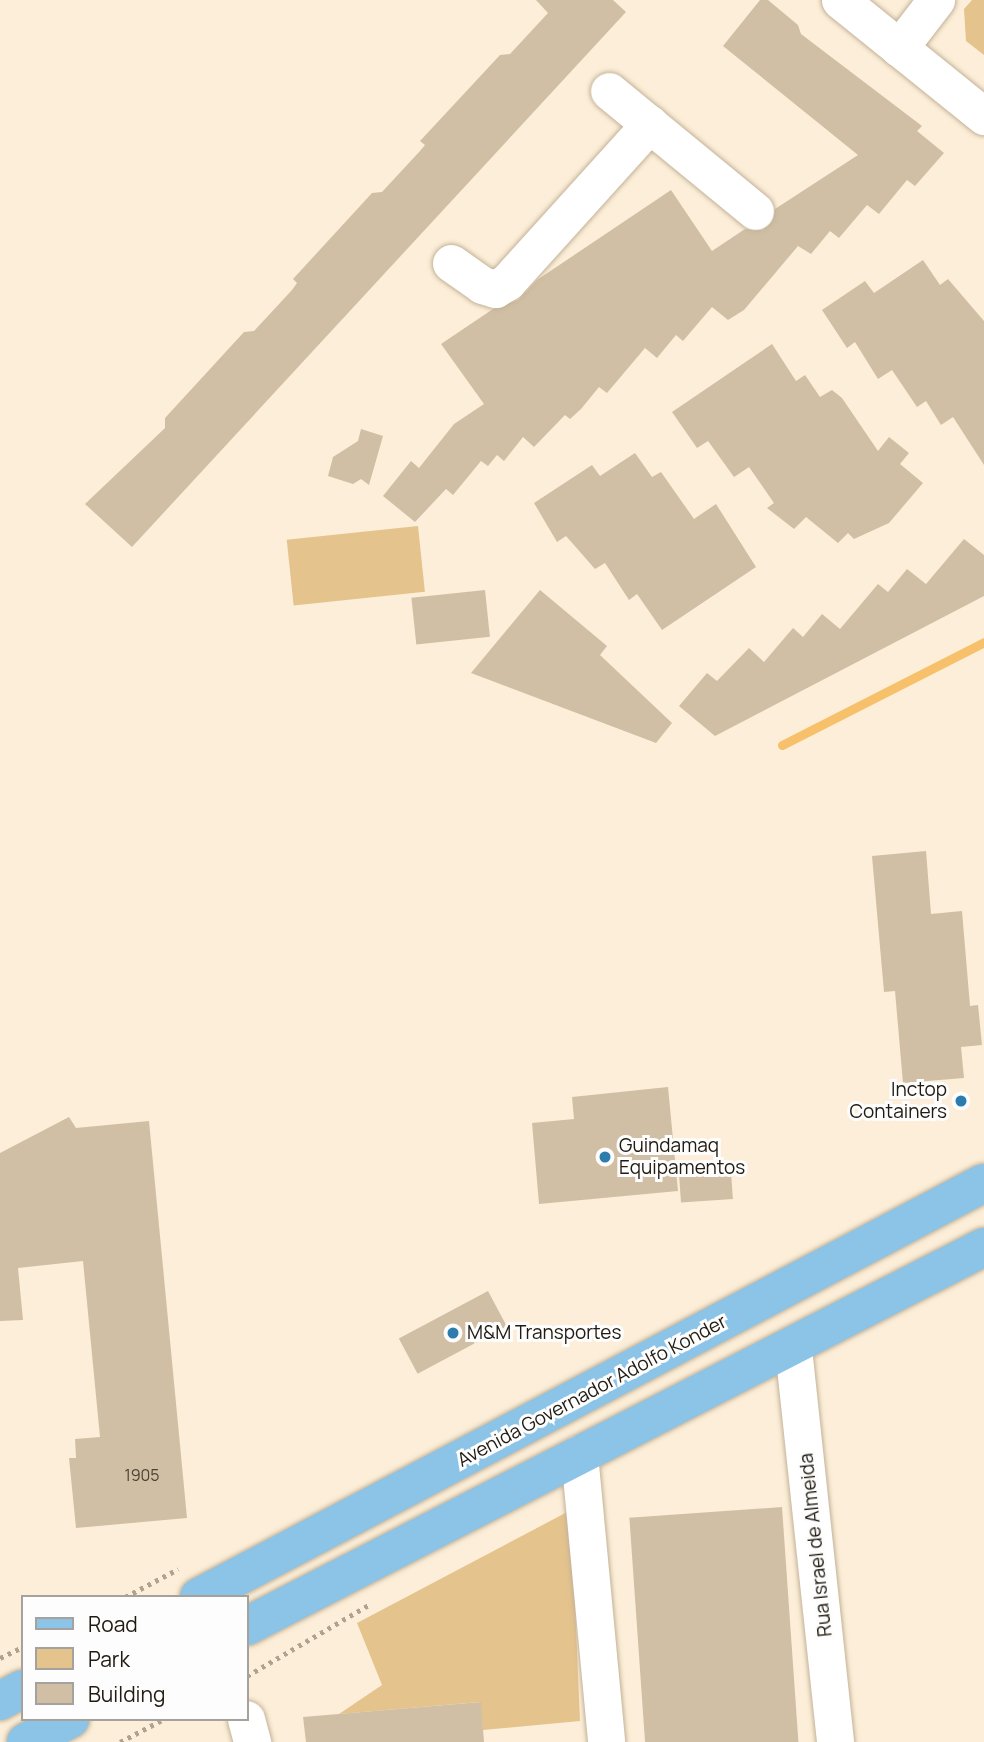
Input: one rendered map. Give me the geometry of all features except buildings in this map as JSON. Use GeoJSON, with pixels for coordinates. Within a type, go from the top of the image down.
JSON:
{"type":"FeatureCollection","features":[{"type":"Feature","properties":{"kind":"main road","name":"Avenida Governador Adolfo Konder"},"geometry":{"type":"LineString","coordinates":[[203,1595],[984,1183]]}},
{"type":"Feature","properties":{"kind":"main road"},"geometry":{"type":"LineString","coordinates":[[248,1625],[579,1454],[793,1348],[984,1247]]}},
{"type":"Feature","properties":{"kind":"main road"},"geometry":{"type":"LineString","coordinates":[[0,1701],[21,1690]]}},
{"type":"Feature","properties":{"kind":"main road"},"geometry":{"type":"LineString","coordinates":[[26,1742],[66,1721]]}},
{"type":"Feature","properties":{"kind":"street"},"geometry":{"type":"LineString","coordinates":[[840,0],[984,116]]}},
{"type":"Feature","properties":{"kind":"street"},"geometry":{"type":"LineString","coordinates":[[899,48],[936,0]]}},
{"type":"Feature","properties":{"kind":"street"},"geometry":{"type":"LineString","coordinates":[[609,91],[755,211]]}},
{"type":"Feature","properties":{"kind":"street"},"geometry":{"type":"LineString","coordinates":[[451,262],[482,285],[495,289],[507,282],[650,124]]}},
{"type":"Feature","properties":{"kind":"street","name":"Rua Israel de Almeida"},"geometry":{"type":"LineString","coordinates":[[793,1348],[835,1742]]}},
{"type":"Feature","properties":{"kind":"street"},"geometry":{"type":"LineString","coordinates":[[579,1454],[606,1742]]}},
{"type":"Feature","properties":{"kind":"street"},"geometry":{"type":"LineString","coordinates":[[247,1721],[252,1742]]}},
{"type":"Feature","properties":{"kind":"path"},"geometry":{"type":"LineString","coordinates":[[0,1658],[21,1648]]}},
{"type":"Feature","properties":{"kind":"path"},"geometry":{"type":"LineString","coordinates":[[120,1742],[160,1721]]}},
{"type":"Feature","properties":{"kind":"green space"},"geometry":{"type":"Polygon","coordinates":[[[972,0],[984,0],[984,55],[966,41],[964,9],[972,0]]]}},
{"type":"Feature","properties":{"kind":"green space"},"geometry":{"type":"Polygon","coordinates":[[[418,526],[425,592],[294,605],[287,540],[418,526]]]}},
{"type":"Feature","properties":{"kind":"green space"},"geometry":{"type":"Polygon","coordinates":[[[571,1510],[580,1721],[483,1730],[480,1702],[339,1714],[382,1685],[357,1623],[571,1510]]]}},
{"type":"Feature","properties":{"kind":"waterway"},"geometry":{"type":"LineString","coordinates":[[782,745],[984,642]]}},
{"type":"Feature","properties":{"kind":"place","name":"Inctop Containers"},"geometry":{"type":"Point","coordinates":[961,1101]}},
{"type":"Feature","properties":{"kind":"place","name":"Guindamaq Equipamentos"},"geometry":{"type":"Point","coordinates":[605,1157]}},
{"type":"Feature","properties":{"kind":"place","name":"M&M Transportes"},"geometry":{"type":"Point","coordinates":[453,1333]}}]}
